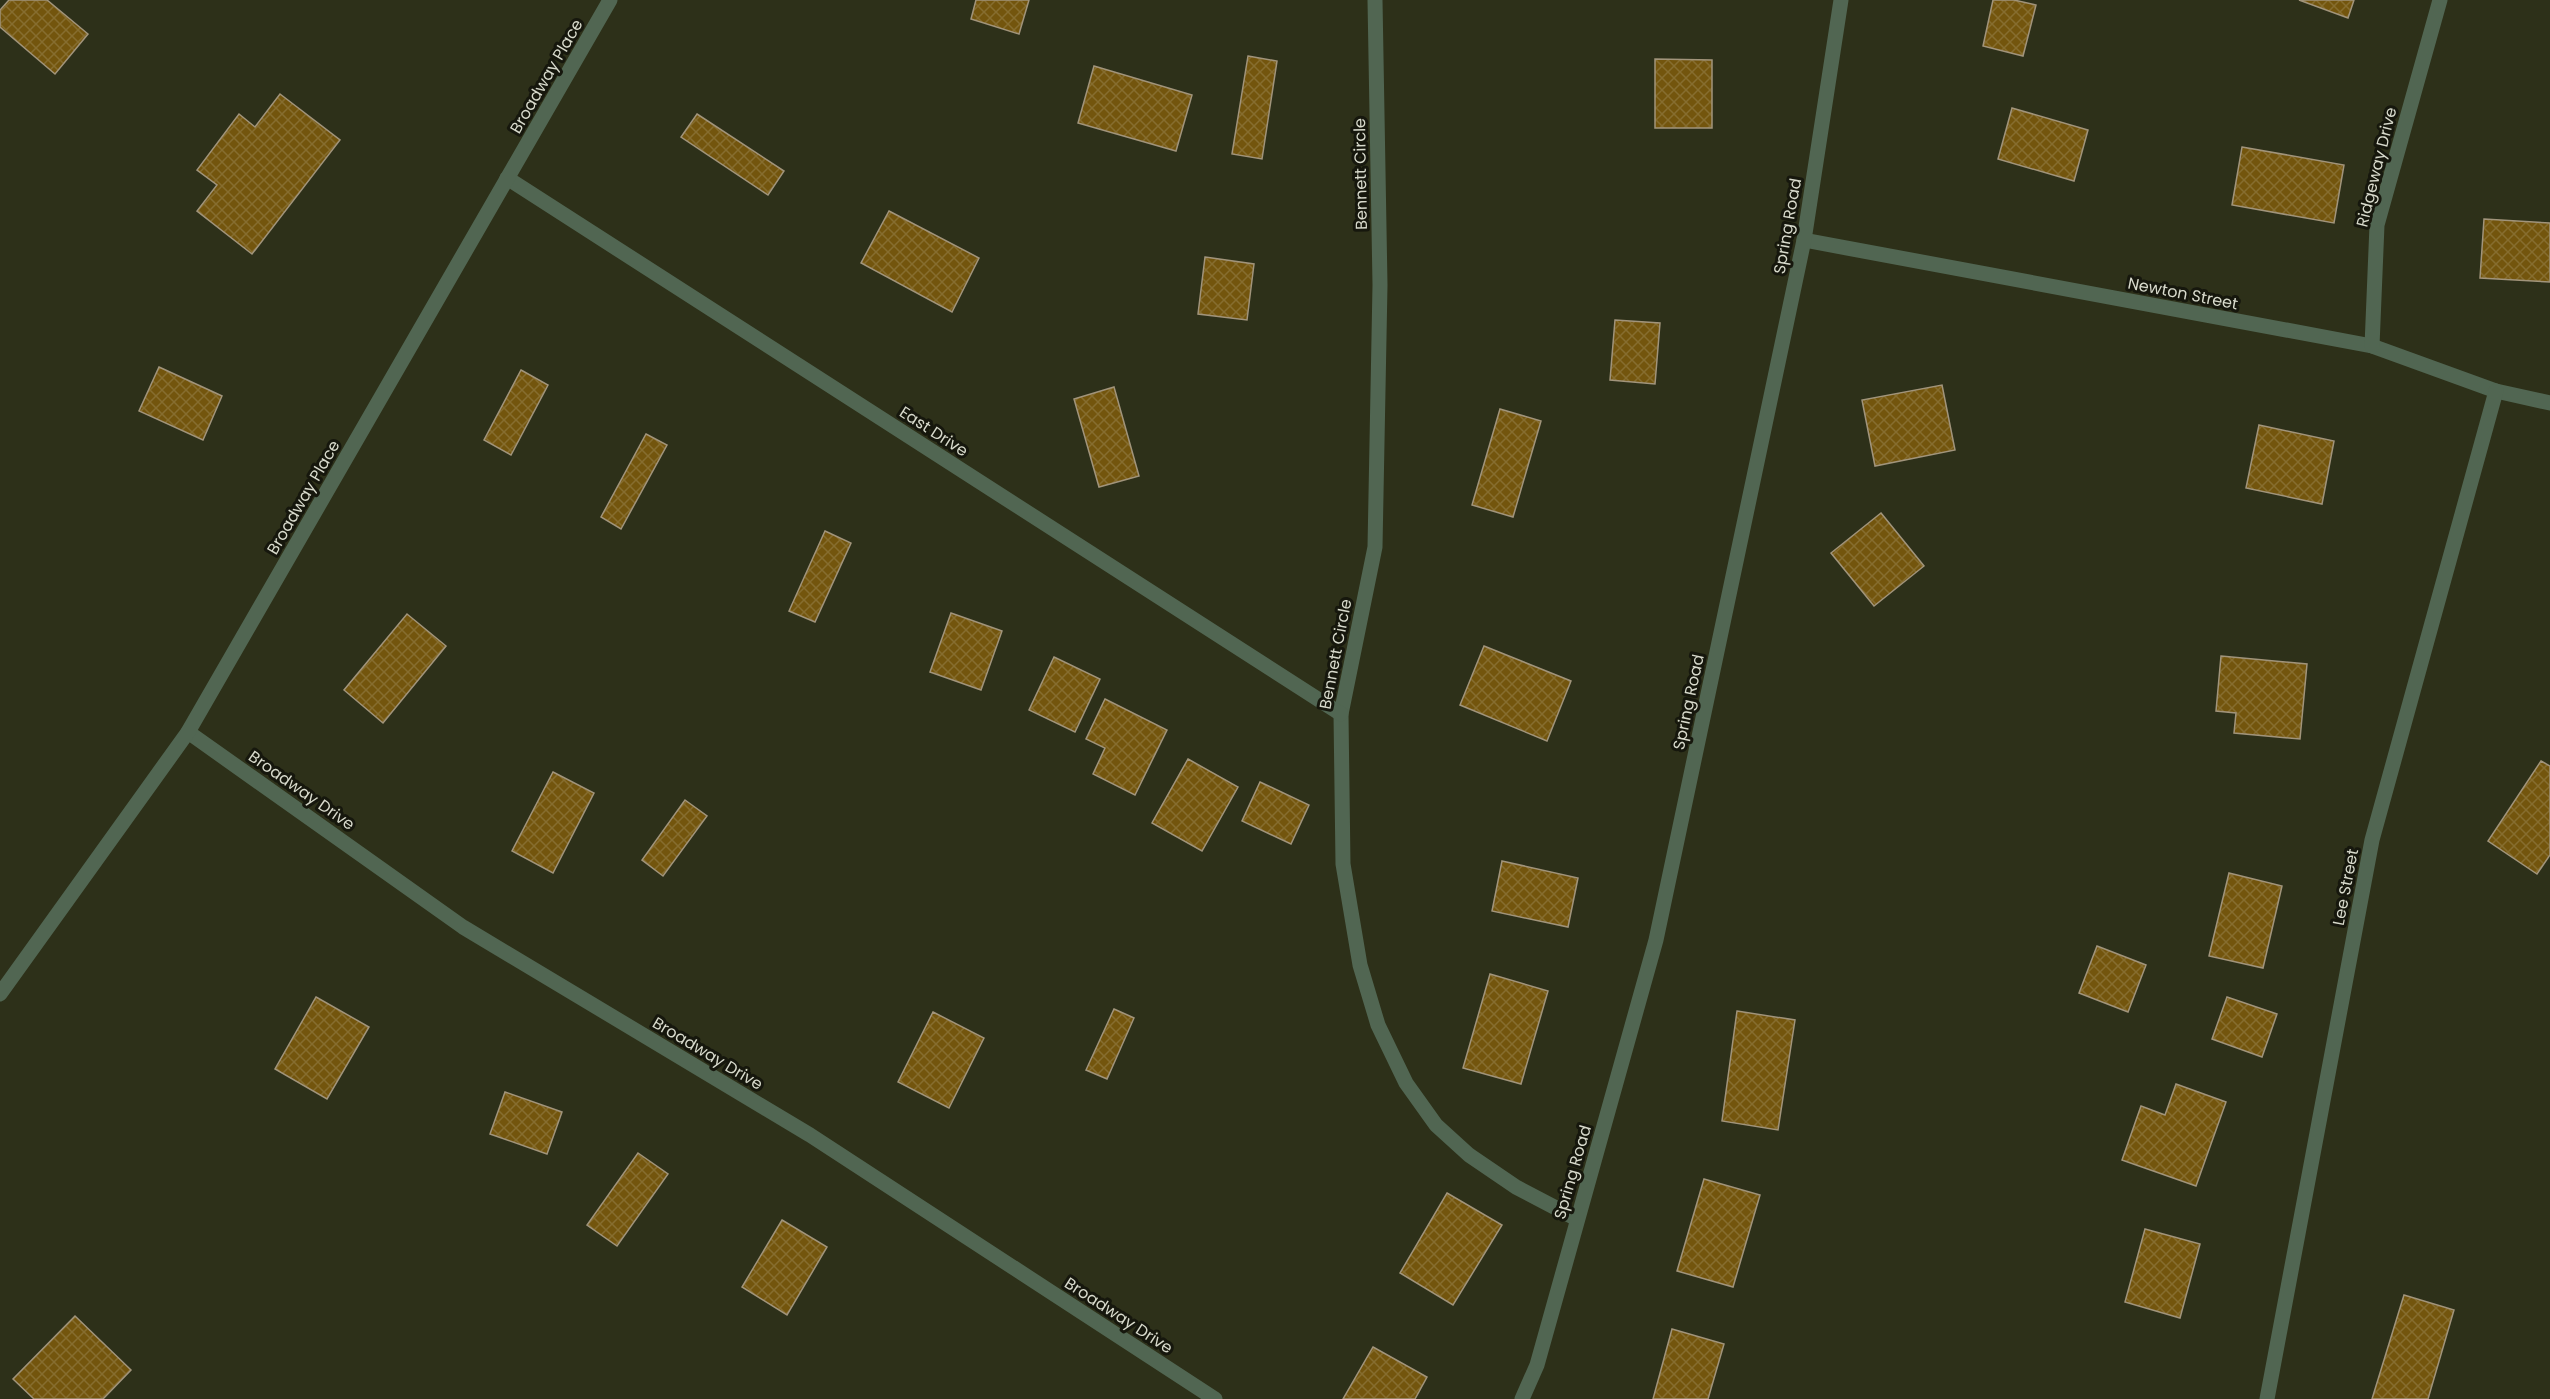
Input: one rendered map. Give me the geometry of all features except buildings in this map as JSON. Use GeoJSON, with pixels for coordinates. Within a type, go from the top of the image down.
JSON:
{"type":"FeatureCollection","features":[{"type":"Feature","properties":{"kind":"street","name":"Broadway Place"},"geometry":{"type":"LineString","coordinates":[[0,994],[188,732],[610,0]]}},
{"type":"Feature","properties":{"kind":"street","name":"Bennett Circle"},"geometry":{"type":"LineString","coordinates":[[1375,0],[1380,285],[1375,547],[1341,714],[1343,864],[1360,965],[1378,1024],[1406,1083],[1436,1125],[1469,1155],[1506,1181],[1577,1220]]}},
{"type":"Feature","properties":{"kind":"street","name":"Spring Road"},"geometry":{"type":"LineString","coordinates":[[1522,1399],[1537,1365],[1656,940],[1804,240],[1841,0]]}},
{"type":"Feature","properties":{"kind":"street","name":"Ridgeway Drive"},"geometry":{"type":"LineString","coordinates":[[2372,346],[2377,225],[2440,0]]}},
{"type":"Feature","properties":{"kind":"street","name":"East Drive"},"geometry":{"type":"LineString","coordinates":[[507,178],[1341,714]]}},
{"type":"Feature","properties":{"kind":"street","name":"Newton Street"},"geometry":{"type":"LineString","coordinates":[[1804,240],[2372,346],[2496,391],[2550,403]]}},
{"type":"Feature","properties":{"kind":"street","name":"Lee Street"},"geometry":{"type":"LineString","coordinates":[[2267,1399],[2372,840],[2496,391]]}},
{"type":"Feature","properties":{"kind":"street","name":"Broadway Drive"},"geometry":{"type":"LineString","coordinates":[[188,732],[463,927],[810,1135],[1215,1399]]}}]}
